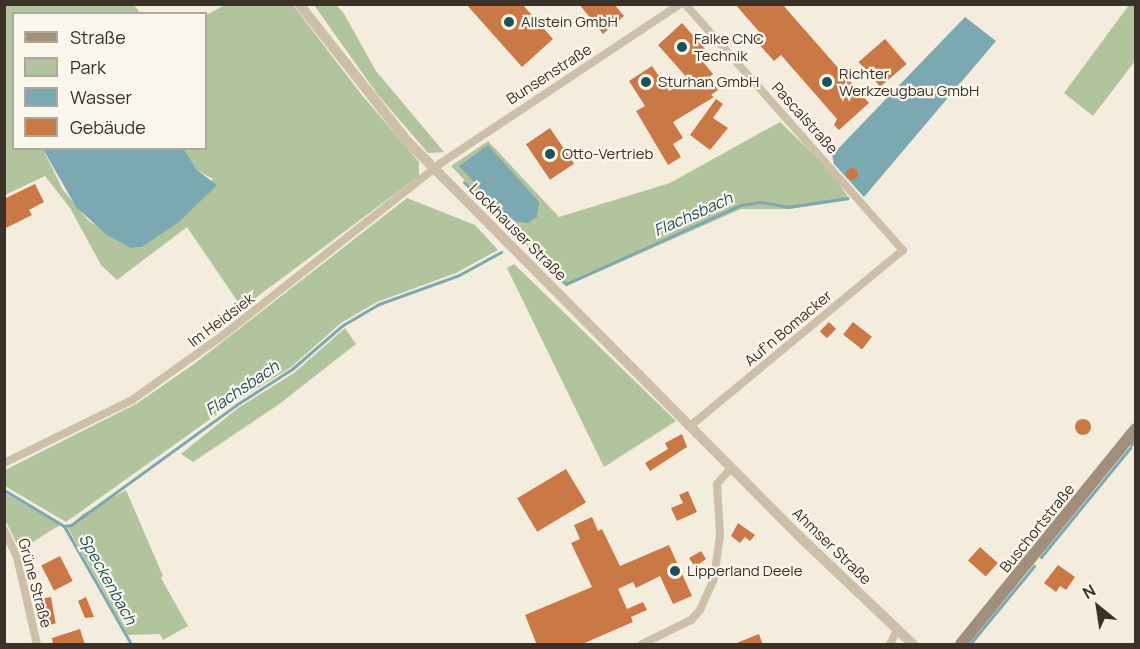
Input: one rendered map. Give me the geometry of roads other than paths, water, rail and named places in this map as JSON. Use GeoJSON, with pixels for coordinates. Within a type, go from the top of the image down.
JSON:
{"type":"FeatureCollection","features":[{"type":"Feature","properties":{"kind":"main road","name":"Buschortstraße"},"geometry":{"type":"LineString","coordinates":[[961,645],[1136,429]]}},
{"type":"Feature","properties":{"kind":"street","name":"Lockhauser Straße"},"geometry":{"type":"LineString","coordinates":[[299,4],[372,101],[435,169],[731,468]]}},
{"type":"Feature","properties":{"kind":"street","name":"Bunsenstraße"},"geometry":{"type":"LineString","coordinates":[[435,169],[680,4]]}},
{"type":"Feature","properties":{"kind":"street","name":"Pascalstraße"},"geometry":{"type":"LineString","coordinates":[[685,4],[903,250]]}},
{"type":"Feature","properties":{"kind":"street","name":"Im Heidsiek"},"geometry":{"type":"LineString","coordinates":[[4,464],[132,400],[222,336],[435,169]]}},
{"type":"Feature","properties":{"kind":"street","name":"Auf'n Bomacker"},"geometry":{"type":"LineString","coordinates":[[690,426],[903,250]]}},
{"type":"Feature","properties":{"kind":"street","name":"Ahmser Straße"},"geometry":{"type":"LineString","coordinates":[[731,468],[913,645]]}},
{"type":"Feature","properties":{"kind":"street"},"geometry":{"type":"LineString","coordinates":[[642,645],[691,620],[700,609],[714,578],[720,536],[717,484],[731,468]]}},
{"type":"Feature","properties":{"kind":"street","name":"Grüne Straße"},"geometry":{"type":"LineString","coordinates":[[4,530],[17,557],[38,645]]}},
{"type":"Feature","properties":{"kind":"street"},"geometry":{"type":"LineString","coordinates":[[890,645],[897,630]]}},
{"type":"Feature","properties":{"kind":"water"},"geometry":{"type":"Polygon","coordinates":[[[965,17],[996,41],[864,197],[834,164],[832,155],[965,17]]]}},
{"type":"Feature","properties":{"kind":"water"},"geometry":{"type":"Polygon","coordinates":[[[488,145],[539,202],[537,217],[528,223],[511,221],[459,166],[488,145]]]}},
{"type":"Feature","properties":{"kind":"water"},"geometry":{"type":"Polygon","coordinates":[[[44,150],[185,150],[197,170],[217,185],[178,223],[142,247],[131,248],[107,235],[76,207],[44,150]]]}},
{"type":"Feature","properties":{"kind":"waterway"},"geometry":{"type":"LineString","coordinates":[[464,182],[522,242]]}},
{"type":"Feature","properties":{"kind":"waterway","name":"Flachsbach"},"geometry":{"type":"LineString","coordinates":[[532,253],[566,284],[741,205],[761,202],[788,207],[847,198]]}},
{"type":"Feature","properties":{"kind":"waterway","name":"Flachsbach"},"geometry":{"type":"LineString","coordinates":[[4,490],[64,526],[71,525],[236,405],[292,369],[343,325],[379,304],[459,275],[501,252]]}},
{"type":"Feature","properties":{"kind":"waterway"},"geometry":{"type":"LineString","coordinates":[[1131,445],[1136,440]]}},
{"type":"Feature","properties":{"kind":"waterway"},"geometry":{"type":"LineString","coordinates":[[1041,557],[1130,448]]}},
{"type":"Feature","properties":{"kind":"waterway","name":"Speckenbach"},"geometry":{"type":"LineString","coordinates":[[64,526],[131,644]]}},
{"type":"Feature","properties":{"kind":"waterway"},"geometry":{"type":"LineString","coordinates":[[970,644],[1034,566]]}},
{"type":"Feature","properties":{"kind":"place","name":"Allstein GmbH"},"geometry":{"type":"Point","coordinates":[509,22]}},
{"type":"Feature","properties":{"kind":"place","name":"Falke CNC Technik"},"geometry":{"type":"Point","coordinates":[682,47]}},
{"type":"Feature","properties":{"kind":"place","name":"Sturhan GmbH"},"geometry":{"type":"Point","coordinates":[646,82]}},
{"type":"Feature","properties":{"kind":"place","name":"Richter Werkzeugbau GmbH"},"geometry":{"type":"Point","coordinates":[827,82]}},
{"type":"Feature","properties":{"kind":"place","name":"Otto-Vertrieb"},"geometry":{"type":"Point","coordinates":[550,154]}},
{"type":"Feature","properties":{"kind":"place","name":"Lipperland Deele"},"geometry":{"type":"Point","coordinates":[675,571]}}]}
